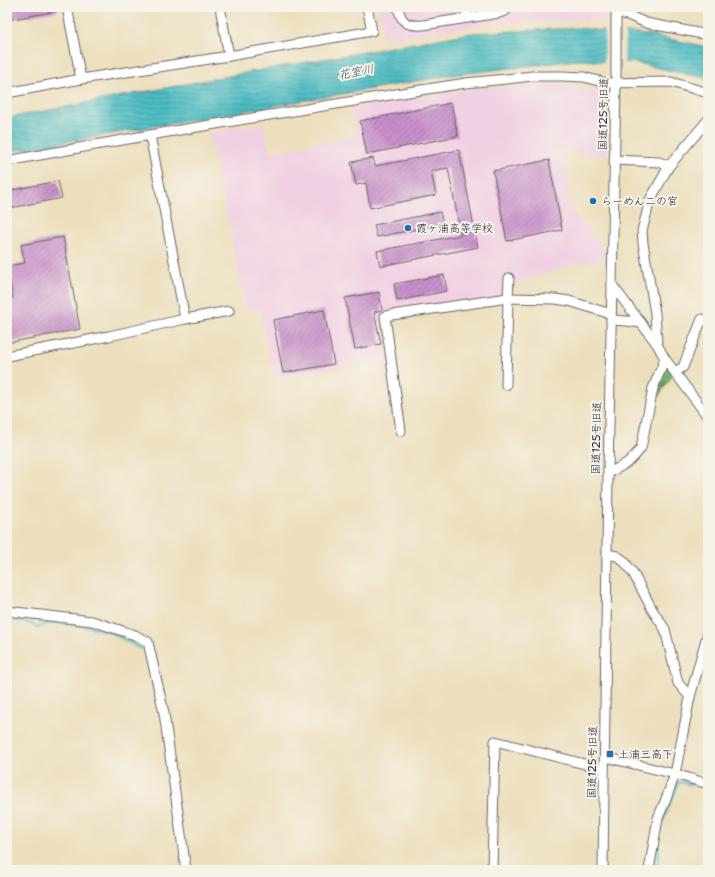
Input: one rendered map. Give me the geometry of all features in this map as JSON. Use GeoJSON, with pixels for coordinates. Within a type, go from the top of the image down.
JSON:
{"type":"FeatureCollection","features":[{"type":"Feature","properties":{"kind":"street"},"geometry":{"type":"LineString","coordinates":[[67,7],[80,79]]}},
{"type":"Feature","properties":{"kind":"street"},"geometry":{"type":"LineString","coordinates":[[220,7],[229,56]]}},
{"type":"Feature","properties":{"kind":"street"},"geometry":{"type":"LineString","coordinates":[[7,93],[80,79],[229,56],[372,31],[367,7]]}},
{"type":"Feature","properties":{"kind":"street"},"geometry":{"type":"LineString","coordinates":[[398,7],[402,20],[407,24],[415,26],[499,13],[505,11],[509,7]]}},
{"type":"Feature","properties":{"kind":"street"},"geometry":{"type":"LineString","coordinates":[[465,7],[467,18]]}},
{"type":"Feature","properties":{"kind":"street"},"geometry":{"type":"LineString","coordinates":[[616,10],[646,23],[708,35]]}},
{"type":"Feature","properties":{"kind":"street","name":"国道125号旧道"},"geometry":{"type":"LineString","coordinates":[[603,870],[616,10]]}},
{"type":"Feature","properties":{"kind":"street"},"geometry":{"type":"LineString","coordinates":[[7,161],[150,135],[402,93],[499,79],[532,76],[562,76],[584,77],[606,83],[671,82],[708,93]]}},
{"type":"Feature","properties":{"kind":"street"},"geometry":{"type":"LineString","coordinates":[[657,344],[655,313],[642,231],[650,200],[669,166],[708,120]]}},
{"type":"Feature","properties":{"kind":"street"},"geometry":{"type":"LineString","coordinates":[[150,135],[185,319]]}},
{"type":"Feature","properties":{"kind":"street"},"geometry":{"type":"LineString","coordinates":[[614,160],[659,162],[669,166]]}},
{"type":"Feature","properties":{"kind":"street"},"geometry":{"type":"LineString","coordinates":[[506,385],[509,278]]}},
{"type":"Feature","properties":{"kind":"street"},"geometry":{"type":"LineString","coordinates":[[612,285],[657,344],[665,359],[708,417]]}},
{"type":"Feature","properties":{"kind":"street"},"geometry":{"type":"LineString","coordinates":[[401,431],[385,316],[508,298],[555,299],[569,301],[611,317],[641,323]]}},
{"type":"Feature","properties":{"kind":"street"},"geometry":{"type":"LineString","coordinates":[[7,356],[229,311]]}},
{"type":"Feature","properties":{"kind":"street"},"geometry":{"type":"LineString","coordinates":[[675,372],[683,367],[702,320],[708,322]]}},
{"type":"Feature","properties":{"kind":"street"},"geometry":{"type":"LineString","coordinates":[[608,473],[622,466],[635,456],[641,448],[653,388],[665,359]]}},
{"type":"Feature","properties":{"kind":"street"},"geometry":{"type":"LineString","coordinates":[[607,554],[617,556],[624,561],[633,573],[664,629],[678,683],[690,697]]}},
{"type":"Feature","properties":{"kind":"street"},"geometry":{"type":"LineString","coordinates":[[7,611],[92,621],[134,634],[148,642],[164,714],[186,870]]}},
{"type":"Feature","properties":{"kind":"street"},"geometry":{"type":"LineString","coordinates":[[649,870],[658,818],[675,774],[690,697],[708,632]]}},
{"type":"Feature","properties":{"kind":"street"},"geometry":{"type":"LineString","coordinates":[[492,870],[495,741],[604,769]]}},
{"type":"Feature","properties":{"kind":"street"},"geometry":{"type":"LineString","coordinates":[[605,757],[675,774],[708,784]]}},
{"type":"Feature","properties":{"kind":"shaded area"},"geometry":{"type":"Polygon","coordinates":[[[378,7],[605,7],[606,20],[500,22],[385,40],[378,7]]]}},
{"type":"Feature","properties":{"kind":"shaded area","name":"霞ヶ浦高等学校"},"geometry":{"type":"Polygon","coordinates":[[[552,84],[607,92],[608,157],[564,150],[570,209],[604,248],[604,260],[574,264],[515,284],[505,298],[386,318],[388,361],[273,378],[260,310],[247,311],[209,133],[264,124],[269,153],[356,135],[351,108],[473,89],[552,84]]]}},
{"type":"Feature","properties":{"kind":"green space"},"geometry":{"type":"Polygon","coordinates":[[[665,359],[673,374],[658,397],[665,359]]]}},
{"type":"Feature","properties":{"kind":"water","name":"花室川"},"geometry":{"type":"Polygon","coordinates":[[[577,28],[650,35],[708,47],[708,79],[637,63],[577,60],[452,75],[7,152],[7,118],[244,73],[472,33],[577,28]]]}},
{"type":"Feature","properties":{"kind":"pier"},"geometry":{"type":"Polygon","coordinates":[[[605,29],[625,31],[624,65],[604,64],[605,29]]]}},
{"type":"Feature","properties":{"kind":"building"},"geometry":{"type":"Polygon","coordinates":[[[7,7],[57,7],[58,11],[7,20],[7,7]]]}},
{"type":"Feature","properties":{"kind":"building"},"geometry":{"type":"Polygon","coordinates":[[[451,103],[458,136],[367,154],[360,121],[451,103]]]}},
{"type":"Feature","properties":{"kind":"building"},"geometry":{"type":"Polygon","coordinates":[[[459,150],[478,247],[380,266],[377,251],[461,235],[448,168],[431,171],[436,195],[370,208],[366,183],[356,185],[351,162],[373,158],[375,166],[459,150]]]}},
{"type":"Feature","properties":{"kind":"building"},"geometry":{"type":"Polygon","coordinates":[[[549,160],[562,230],[507,241],[493,171],[549,160]]]}},
{"type":"Feature","properties":{"kind":"building"},"geometry":{"type":"Polygon","coordinates":[[[58,181],[62,198],[10,208],[7,191],[58,181]]]}},
{"type":"Feature","properties":{"kind":"building"},"geometry":{"type":"Polygon","coordinates":[[[440,212],[443,224],[377,237],[374,225],[440,212]]]}},
{"type":"Feature","properties":{"kind":"building"},"geometry":{"type":"Polygon","coordinates":[[[63,237],[80,329],[7,343],[7,300],[13,298],[7,266],[25,263],[21,245],[63,237]]]}},
{"type":"Feature","properties":{"kind":"building"},"geometry":{"type":"Polygon","coordinates":[[[444,275],[447,291],[397,301],[394,284],[444,275]]]}},
{"type":"Feature","properties":{"kind":"building"},"geometry":{"type":"Polygon","coordinates":[[[379,292],[382,310],[374,312],[381,344],[355,349],[345,298],[379,292]]]}},
{"type":"Feature","properties":{"kind":"building"},"geometry":{"type":"Polygon","coordinates":[[[324,310],[334,364],[283,373],[273,320],[324,310]]]}},
{"type":"Feature","properties":{"kind":"waterway"},"geometry":{"type":"LineString","coordinates":[[7,618],[33,624],[36,627],[53,622],[92,627],[111,632],[141,649]]}},
{"type":"Feature","properties":{"kind":"waterway"},"geometry":{"type":"LineString","coordinates":[[661,826],[678,782],[691,784]]}},
{"type":"Feature","properties":{"kind":"waterway"},"geometry":{"type":"LineString","coordinates":[[657,870],[659,854],[658,839]]}},
{"type":"Feature","properties":{"kind":"place","name":"らーめん二の宮"},"geometry":{"type":"Point","coordinates":[593,201]}},
{"type":"Feature","properties":{"kind":"place","name":"霞ヶ浦高等学校"},"geometry":{"type":"Point","coordinates":[408,228]}},
{"type":"Feature","properties":{"kind":"place","name":"土浦三高下"},"geometry":{"type":"Point","coordinates":[610,754]}}]}
